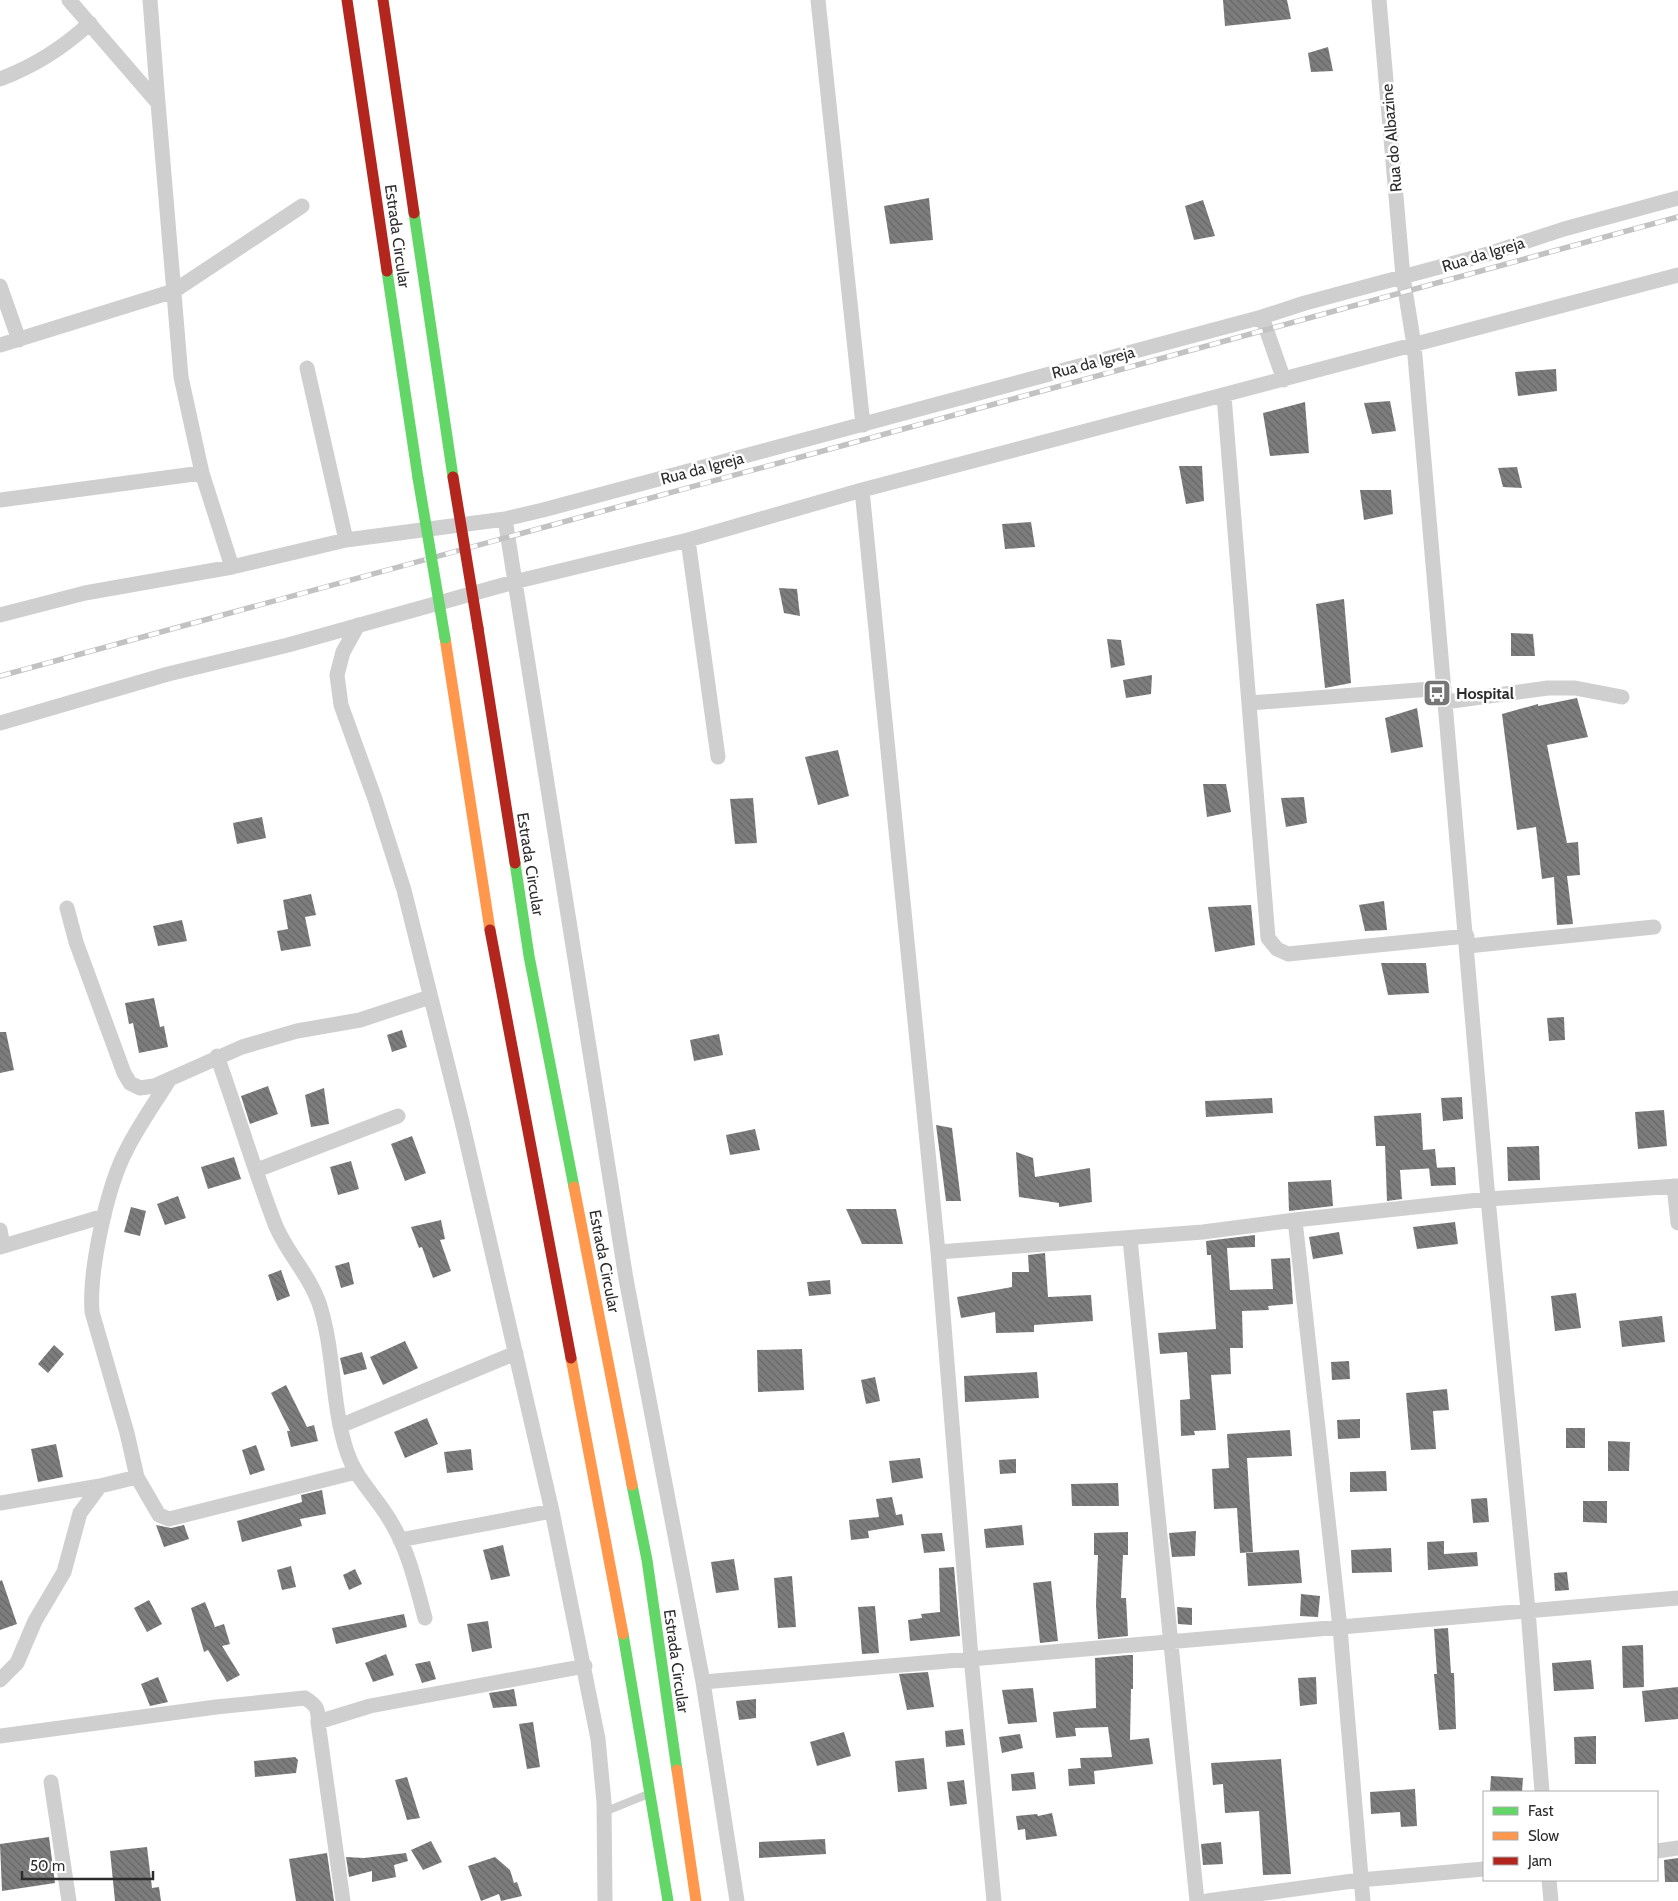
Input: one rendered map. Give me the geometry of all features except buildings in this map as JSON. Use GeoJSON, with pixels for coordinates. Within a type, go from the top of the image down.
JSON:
{"type":"FeatureCollection","features":[{"type":"Feature","properties":{"kind":"main road","name":"Estrada Circular"},"geometry":{"type":"LineString","coordinates":[[347,0],[418,478],[445,638],[496,970],[606,1536],[649,1794]]}},
{"type":"Feature","properties":{"kind":"main road","name":"Estrada Circular"},"geometry":{"type":"LineString","coordinates":[[383,0],[453,478],[528,956],[647,1560],[696,1901]]}},
{"type":"Feature","properties":{"kind":"main road"},"geometry":{"type":"LineString","coordinates":[[649,1794],[668,1901]]}},
{"type":"Feature","properties":{"kind":"street"},"geometry":{"type":"LineString","coordinates":[[69,0],[158,103]]}},
{"type":"Feature","properties":{"kind":"street"},"geometry":{"type":"LineString","coordinates":[[150,0],[181,377],[202,473],[232,567]]}},
{"type":"Feature","properties":{"kind":"street"},"geometry":{"type":"LineString","coordinates":[[818,0],[864,425]]}},
{"type":"Feature","properties":{"kind":"street","name":"Rua do Albazine"},"geometry":{"type":"LineString","coordinates":[[1379,0],[1403,277],[1414,345],[1488,1199],[1528,1610],[1542,1791]]}},
{"type":"Feature","properties":{"kind":"street"},"geometry":{"type":"LineString","coordinates":[[0,79],[37,63],[58,51],[90,23]]}},
{"type":"Feature","properties":{"kind":"street","name":"Rua da Igreja"},"geometry":{"type":"LineString","coordinates":[[0,615],[85,594],[232,567],[346,540],[505,519],[864,425],[1262,317],[1305,303],[1488,254],[1564,229],[1678,198]]}},
{"type":"Feature","properties":{"kind":"street"},"geometry":{"type":"LineString","coordinates":[[0,345],[174,291],[302,206]]}},
{"type":"Feature","properties":{"kind":"street"},"geometry":{"type":"LineString","coordinates":[[0,723],[168,674],[514,582],[688,540],[862,490],[1678,275]]}},
{"type":"Feature","properties":{"kind":"street"},"geometry":{"type":"LineString","coordinates":[[0,286],[19,340]]}},
{"type":"Feature","properties":{"kind":"street"},"geometry":{"type":"LineString","coordinates":[[1262,317],[1284,380]]}},
{"type":"Feature","properties":{"kind":"street"},"geometry":{"type":"LineString","coordinates":[[307,368],[346,540]]}},
{"type":"Feature","properties":{"kind":"street"},"geometry":{"type":"LineString","coordinates":[[1224,396],[1268,938],[1277,949],[1288,954],[1654,927]]}},
{"type":"Feature","properties":{"kind":"street"},"geometry":{"type":"LineString","coordinates":[[0,500],[202,473]]}},
{"type":"Feature","properties":{"kind":"street"},"geometry":{"type":"LineString","coordinates":[[862,490],[938,1252],[971,1657],[994,1901]]}},
{"type":"Feature","properties":{"kind":"street"},"geometry":{"type":"LineString","coordinates":[[505,519],[626,1279],[703,1682],[737,1901]]}},
{"type":"Feature","properties":{"kind":"street"},"geometry":{"type":"LineString","coordinates":[[688,540],[718,757]]}},
{"type":"Feature","properties":{"kind":"street"},"geometry":{"type":"LineString","coordinates":[[358,625],[342,652],[337,675],[341,704],[388,838],[404,890],[462,1122],[552,1511],[598,1739],[604,1812],[605,1901]]}},
{"type":"Feature","properties":{"kind":"street"},"geometry":{"type":"LineString","coordinates":[[1250,703],[1445,695],[1548,688],[1576,688],[1622,698]]}},
{"type":"Feature","properties":{"kind":"street"},"geometry":{"type":"LineString","coordinates":[[67,908],[76,942],[124,1073],[130,1083],[140,1088],[154,1086],[169,1080],[217,1056],[297,1031],[360,1020],[430,997]]}},
{"type":"Feature","properties":{"kind":"street"},"geometry":{"type":"LineString","coordinates":[[217,1056],[275,1225],[307,1278],[319,1303],[327,1339],[340,1426],[356,1472],[391,1521],[400,1540],[408,1557],[425,1618]]}},
{"type":"Feature","properties":{"kind":"street"},"geometry":{"type":"LineString","coordinates":[[169,1080],[127,1148],[118,1168],[104,1216],[91,1292],[92,1312],[127,1433],[137,1477],[159,1515],[168,1519],[356,1472]]}},
{"type":"Feature","properties":{"kind":"street"},"geometry":{"type":"LineString","coordinates":[[257,1170],[398,1116]]}},
{"type":"Feature","properties":{"kind":"street"},"geometry":{"type":"LineString","coordinates":[[938,1252],[1204,1232],[1488,1199],[1676,1186],[1678,1222]]}},
{"type":"Feature","properties":{"kind":"street"},"geometry":{"type":"LineString","coordinates":[[0,1230],[1,1247],[104,1216]]}},
{"type":"Feature","properties":{"kind":"street"},"geometry":{"type":"LineString","coordinates":[[1295,1220],[1340,1628],[1363,1901]]}},
{"type":"Feature","properties":{"kind":"street"},"geometry":{"type":"LineString","coordinates":[[1130,1238],[1169,1643],[1197,1901]]}},
{"type":"Feature","properties":{"kind":"street"},"geometry":{"type":"LineString","coordinates":[[340,1426],[516,1353]]}},
{"type":"Feature","properties":{"kind":"street"},"geometry":{"type":"LineString","coordinates":[[0,1503],[100,1486],[137,1477]]}},
{"type":"Feature","properties":{"kind":"street"},"geometry":{"type":"LineString","coordinates":[[0,1680],[17,1663],[34,1621],[64,1572],[80,1513],[100,1486]]}},
{"type":"Feature","properties":{"kind":"street"},"geometry":{"type":"LineString","coordinates":[[400,1540],[552,1511]]}},
{"type":"Feature","properties":{"kind":"street"},"geometry":{"type":"LineString","coordinates":[[703,1682],[971,1657],[1169,1643],[1678,1598]]}},
{"type":"Feature","properties":{"kind":"street"},"geometry":{"type":"LineString","coordinates":[[318,1722],[370,1706],[584,1666]]}},
{"type":"Feature","properties":{"kind":"street"},"geometry":{"type":"LineString","coordinates":[[0,1736],[216,1707],[305,1698],[314,1703],[318,1711],[343,1901]]}},
{"type":"Feature","properties":{"kind":"street"},"geometry":{"type":"LineString","coordinates":[[51,1782],[69,1901]]}},
{"type":"Feature","properties":{"kind":"street"},"geometry":{"type":"LineString","coordinates":[[1658,1851],[1678,1848]]}},
{"type":"Feature","properties":{"kind":"street"},"geometry":{"type":"LineString","coordinates":[[1206,1901],[1360,1880],[1483,1869]]}},
{"type":"Feature","properties":{"kind":"street"},"geometry":{"type":"LineString","coordinates":[[1549,1881],[1551,1901]]}},
{"type":"Feature","properties":{"kind":"lane"},"geometry":{"type":"LineString","coordinates":[[604,1812],[649,1794]]}},
{"type":"Feature","properties":{"kind":"railway"},"geometry":{"type":"LineString","coordinates":[[0,676],[1678,217]]}},
{"type":"Feature","properties":{"kind":"traffic: fast"},"geometry":{"type":"LineString","coordinates":[[414,213],[453,477]]}},
{"type":"Feature","properties":{"kind":"traffic: fast"},"geometry":{"type":"LineString","coordinates":[[387,271],[418,478]]}},
{"type":"Feature","properties":{"kind":"traffic: fast"},"geometry":{"type":"LineString","coordinates":[[418,478],[445,638]]}},
{"type":"Feature","properties":{"kind":"traffic: fast"},"geometry":{"type":"LineString","coordinates":[[515,863],[529,956],[574,1187]]}},
{"type":"Feature","properties":{"kind":"traffic: fast"},"geometry":{"type":"LineString","coordinates":[[632,1485],[647,1560],[677,1770]]}},
{"type":"Feature","properties":{"kind":"traffic: fast"},"geometry":{"type":"LineString","coordinates":[[623,1634],[668,1901]]}},
{"type":"Feature","properties":{"kind":"traffic: slow"},"geometry":{"type":"LineString","coordinates":[[445,638],[490,930]]}},
{"type":"Feature","properties":{"kind":"traffic: slow"},"geometry":{"type":"LineString","coordinates":[[574,1187],[632,1485]]}},
{"type":"Feature","properties":{"kind":"traffic: slow"},"geometry":{"type":"LineString","coordinates":[[571,1358],[623,1634]]}},
{"type":"Feature","properties":{"kind":"traffic: slow"},"geometry":{"type":"LineString","coordinates":[[677,1770],[696,1901]]}},
{"type":"Feature","properties":{"kind":"traffic: jam"},"geometry":{"type":"LineString","coordinates":[[347,0],[387,271]]}},
{"type":"Feature","properties":{"kind":"traffic: jam"},"geometry":{"type":"LineString","coordinates":[[383,0],[414,213]]}},
{"type":"Feature","properties":{"kind":"traffic: jam"},"geometry":{"type":"LineString","coordinates":[[453,477],[478,628]]}},
{"type":"Feature","properties":{"kind":"traffic: jam"},"geometry":{"type":"LineString","coordinates":[[478,628],[515,863]]}},
{"type":"Feature","properties":{"kind":"traffic: jam"},"geometry":{"type":"LineString","coordinates":[[490,930],[571,1358]]}},
{"type":"Feature","properties":{"kind":"place","name":"Hospital"},"geometry":{"type":"Point","coordinates":[1437,693]}}]}
